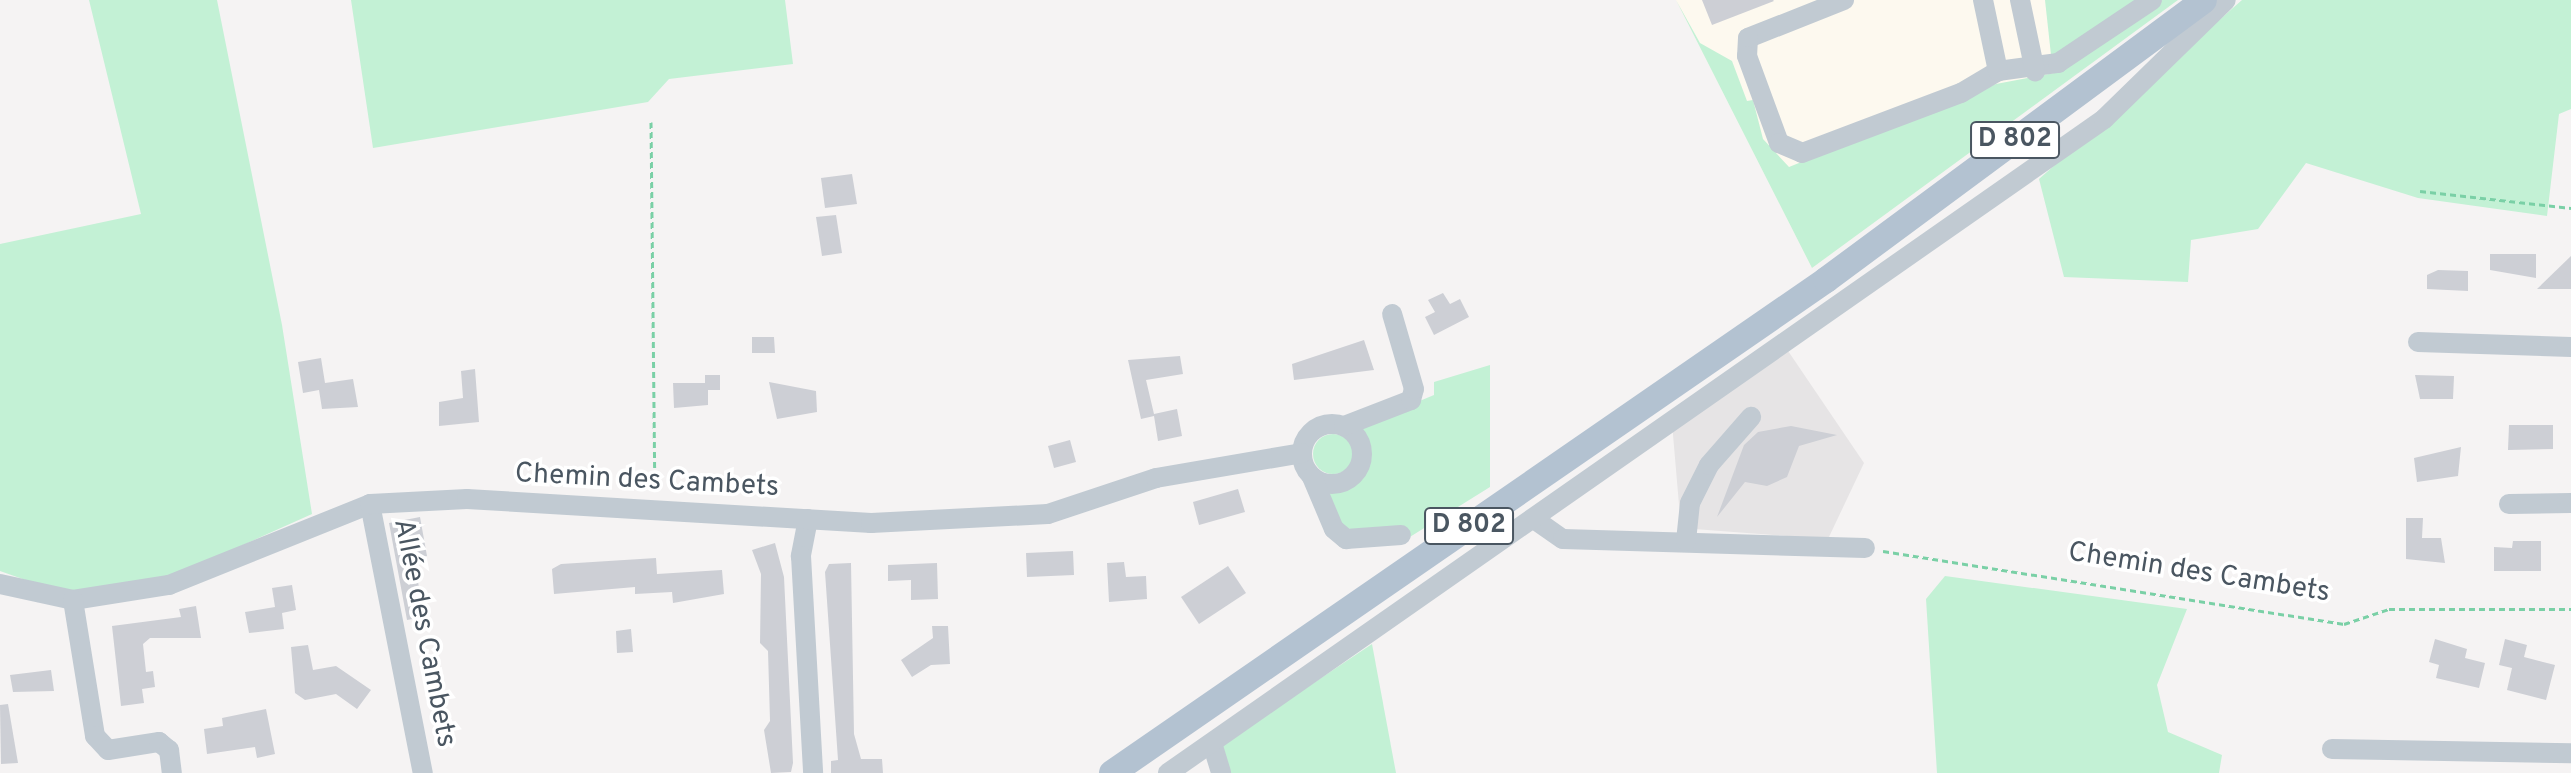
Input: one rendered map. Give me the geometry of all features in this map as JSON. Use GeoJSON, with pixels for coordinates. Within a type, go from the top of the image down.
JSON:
{"type":"FeatureCollection","features":[{"type":"Feature","properties":{"kind":"main road","name":"D 802"},"geometry":{"type":"LineString","coordinates":[[1112,773],[1826,280],[2204,0]]}},
{"type":"Feature","properties":{"kind":"street"},"geometry":{"type":"LineString","coordinates":[[1844,0],[1748,38],[1747,56],[1779,143],[1802,153],[1961,93],[1998,71],[2035,71],[2077,54],[2152,0]]}},
{"type":"Feature","properties":{"kind":"street"},"geometry":{"type":"LineString","coordinates":[[1983,0],[1998,71]]}},
{"type":"Feature","properties":{"kind":"street"},"geometry":{"type":"LineString","coordinates":[[2020,0],[2035,71]]}},
{"type":"Feature","properties":{"kind":"street"},"geometry":{"type":"LineString","coordinates":[[1178,770],[1212,743],[2104,119],[2226,0]]}},
{"type":"Feature","properties":{"kind":"street"},"geometry":{"type":"LineString","coordinates":[[1392,314],[1414,389],[1411,400],[1344,426],[1316,429],[1302,453],[1334,529],[1346,539],[1401,535]]}},
{"type":"Feature","properties":{"kind":"street"},"geometry":{"type":"LineString","coordinates":[[2418,342],[2571,347]]}},
{"type":"Feature","properties":{"kind":"street"},"geometry":{"type":"LineString","coordinates":[[1686,541],[1690,503],[1709,465],[1751,417]]}},
{"type":"Feature","properties":{"kind":"street"},"geometry":{"type":"LineString","coordinates":[[1312,477],[1342,483],[1358,470],[1363,450],[1344,426]]}},
{"type":"Feature","properties":{"kind":"street","name":"Chemin des Cambets"},"geometry":{"type":"LineString","coordinates":[[0,584],[73,600],[169,585],[370,504],[467,499],[871,523],[1048,514],[1156,478],[1302,453]]}},
{"type":"Feature","properties":{"kind":"street"},"geometry":{"type":"LineString","coordinates":[[2509,504],[2571,503]]}},
{"type":"Feature","properties":{"kind":"street","name":"Allée des Cambets"},"geometry":{"type":"LineString","coordinates":[[370,504],[423,773]]}},
{"type":"Feature","properties":{"kind":"street"},"geometry":{"type":"LineString","coordinates":[[808,519],[801,556],[813,773]]}},
{"type":"Feature","properties":{"kind":"street"},"geometry":{"type":"LineString","coordinates":[[1534,519],[1563,539],[1873,549]]}},
{"type":"Feature","properties":{"kind":"street"},"geometry":{"type":"LineString","coordinates":[[73,600],[95,736],[108,750],[159,742],[169,750],[172,773]]}},
{"type":"Feature","properties":{"kind":"street"},"geometry":{"type":"LineString","coordinates":[[1212,743],[1221,773]]}},
{"type":"Feature","properties":{"kind":"street"},"geometry":{"type":"LineString","coordinates":[[2332,749],[2571,753]]}},
{"type":"Feature","properties":{"kind":"path"},"geometry":{"type":"LineString","coordinates":[[651,122],[656,510]]}},
{"type":"Feature","properties":{"kind":"path"},"geometry":{"type":"LineString","coordinates":[[2420,191],[2571,208]]}},
{"type":"Feature","properties":{"kind":"path","name":"Chemin des Cambets"},"geometry":{"type":"LineString","coordinates":[[1873,549],[2344,624],[2389,609],[2571,609]]}},
{"type":"Feature","properties":{"kind":"shaded area"},"geometry":{"type":"Polygon","coordinates":[[[1676,0],[2178,0],[1812,268],[1676,0]]]}},
{"type":"Feature","properties":{"kind":"shaded area"},"geometry":{"type":"Polygon","coordinates":[[[1782,342],[1864,463],[1828,539],[1681,528],[1672,423],[1782,342]]]}},
{"type":"Feature","properties":{"kind":"green space"},"geometry":{"type":"Polygon","coordinates":[[[89,0],[217,0],[282,325],[312,514],[174,576],[68,595],[0,571],[0,244],[141,214],[89,0]]]}},
{"type":"Feature","properties":{"kind":"green space"},"geometry":{"type":"Polygon","coordinates":[[[351,0],[785,0],[793,64],[669,79],[648,102],[373,148],[351,0]]]}},
{"type":"Feature","properties":{"kind":"green space"},"geometry":{"type":"Polygon","coordinates":[[[1676,0],[1700,43],[1732,61],[1747,101],[1753,100],[1763,139],[1789,167],[1996,84],[2059,72],[2162,0],[2178,0],[1812,268],[1676,0]]]}},
{"type":"Feature","properties":{"kind":"green space"},"geometry":{"type":"Polygon","coordinates":[[[2045,0],[2140,0],[2067,53],[2051,55],[2045,0]]]}},
{"type":"Feature","properties":{"kind":"green space"},"geometry":{"type":"Polygon","coordinates":[[[2242,0],[2571,0],[2571,109],[2559,114],[2547,216],[2418,198],[2306,163],[2258,229],[2191,240],[2188,282],[2064,277],[2039,179],[2242,0]]]}},
{"type":"Feature","properties":{"kind":"green space"},"geometry":{"type":"Polygon","coordinates":[[[1490,365],[1490,487],[1405,540],[1336,526],[1323,491],[1346,487],[1366,472],[1370,450],[1357,427],[1434,395],[1434,382],[1490,365]]]}},
{"type":"Feature","properties":{"kind":"green space"},"geometry":{"type":"Polygon","coordinates":[[[1333,434],[1347,440],[1353,454],[1347,468],[1333,474],[1319,468],[1313,454],[1319,440],[1333,434]]]}},
{"type":"Feature","properties":{"kind":"green space"},"geometry":{"type":"Polygon","coordinates":[[[1945,576],[2187,609],[2157,685],[2168,732],[2222,755],[2219,773],[1937,773],[1926,599],[1945,576]]]}},
{"type":"Feature","properties":{"kind":"green space"},"geometry":{"type":"Polygon","coordinates":[[[1372,644],[1396,773],[1231,773],[1222,744],[1372,644]]]}},
{"type":"Feature","properties":{"kind":"building"},"geometry":{"type":"Polygon","coordinates":[[[1702,0],[1773,0],[1774,1],[1712,25],[1702,0]]]}},
{"type":"Feature","properties":{"kind":"building"},"geometry":{"type":"Polygon","coordinates":[[[852,174],[857,204],[825,208],[821,178],[852,174]]]}},
{"type":"Feature","properties":{"kind":"building"},"geometry":{"type":"Polygon","coordinates":[[[836,215],[842,253],[822,256],[816,217],[836,215]]]}},
{"type":"Feature","properties":{"kind":"building"},"geometry":{"type":"Polygon","coordinates":[[[2490,254],[2536,254],[2536,278],[2490,270],[2490,254]]]}},
{"type":"Feature","properties":{"kind":"building"},"geometry":{"type":"Polygon","coordinates":[[[2571,256],[2571,289],[2537,289],[2571,256]]]}},
{"type":"Feature","properties":{"kind":"building"},"geometry":{"type":"Polygon","coordinates":[[[2438,270],[2468,271],[2468,291],[2427,289],[2427,275],[2438,270]]]}},
{"type":"Feature","properties":{"kind":"building"},"geometry":{"type":"Polygon","coordinates":[[[1443,293],[1450,304],[1460,299],[1469,317],[1434,335],[1425,317],[1435,312],[1428,300],[1443,293]]]}},
{"type":"Feature","properties":{"kind":"building"},"geometry":{"type":"Polygon","coordinates":[[[752,337],[774,337],[775,353],[752,353],[752,337]]]}},
{"type":"Feature","properties":{"kind":"building"},"geometry":{"type":"Polygon","coordinates":[[[1364,340],[1374,370],[1294,380],[1292,364],[1364,340]]]}},
{"type":"Feature","properties":{"kind":"building"},"geometry":{"type":"Polygon","coordinates":[[[1180,356],[1183,374],[1146,380],[1154,414],[1177,409],[1182,436],[1158,441],[1154,416],[1141,419],[1128,360],[1180,356]]]}},
{"type":"Feature","properties":{"kind":"building"},"geometry":{"type":"Polygon","coordinates":[[[321,358],[325,383],[353,379],[358,407],[322,409],[319,390],[303,393],[298,362],[321,358]]]}},
{"type":"Feature","properties":{"kind":"building"},"geometry":{"type":"Polygon","coordinates":[[[475,369],[479,422],[439,426],[439,402],[463,398],[461,371],[475,369]]]}},
{"type":"Feature","properties":{"kind":"building"},"geometry":{"type":"Polygon","coordinates":[[[705,375],[720,375],[720,390],[708,390],[708,405],[674,408],[673,383],[705,383],[705,375]]]}},
{"type":"Feature","properties":{"kind":"building"},"geometry":{"type":"Polygon","coordinates":[[[2415,375],[2454,376],[2453,399],[2420,399],[2415,375]]]}},
{"type":"Feature","properties":{"kind":"building"},"geometry":{"type":"Polygon","coordinates":[[[769,382],[816,391],[817,412],[777,419],[769,382]]]}},
{"type":"Feature","properties":{"kind":"building"},"geometry":{"type":"Polygon","coordinates":[[[2509,425],[2553,425],[2553,449],[2508,450],[2509,425]]]}},
{"type":"Feature","properties":{"kind":"building"},"geometry":{"type":"Polygon","coordinates":[[[1791,426],[1837,435],[1799,446],[1787,477],[1767,486],[1745,482],[1717,517],[1744,445],[1758,432],[1791,426]]]}},
{"type":"Feature","properties":{"kind":"building"},"geometry":{"type":"Polygon","coordinates":[[[1070,440],[1076,462],[1054,468],[1048,446],[1070,440]]]}},
{"type":"Feature","properties":{"kind":"building"},"geometry":{"type":"Polygon","coordinates":[[[2461,447],[2458,476],[2417,482],[2414,458],[2461,447]]]}},
{"type":"Feature","properties":{"kind":"building"},"geometry":{"type":"Polygon","coordinates":[[[1238,489],[1245,512],[1199,525],[1193,502],[1238,489]]]}},
{"type":"Feature","properties":{"kind":"building"},"geometry":{"type":"Polygon","coordinates":[[[420,517],[427,556],[414,558],[424,617],[407,620],[389,523],[420,517]]]}},
{"type":"Feature","properties":{"kind":"building"},"geometry":{"type":"Polygon","coordinates":[[[2406,518],[2423,518],[2422,538],[2441,538],[2445,563],[2406,559],[2406,518]]]}},
{"type":"Feature","properties":{"kind":"building"},"geometry":{"type":"Polygon","coordinates":[[[2513,541],[2541,541],[2541,571],[2494,571],[2494,547],[2512,548],[2513,541]]]}},
{"type":"Feature","properties":{"kind":"building"},"geometry":{"type":"Polygon","coordinates":[[[775,543],[784,577],[793,763],[791,772],[771,773],[764,730],[770,721],[768,651],[760,643],[761,574],[752,550],[775,543]]]}},
{"type":"Feature","properties":{"kind":"building"},"geometry":{"type":"Polygon","coordinates":[[[1073,551],[1074,575],[1027,577],[1026,553],[1073,551]]]}},
{"type":"Feature","properties":{"kind":"building"},"geometry":{"type":"Polygon","coordinates":[[[656,558],[657,574],[722,570],[724,594],[673,603],[672,592],[635,594],[635,587],[554,594],[552,569],[561,564],[656,558]]]}},
{"type":"Feature","properties":{"kind":"building"},"geometry":{"type":"Polygon","coordinates":[[[1124,562],[1126,577],[1146,576],[1147,599],[1109,602],[1107,563],[1124,562]]]}},
{"type":"Feature","properties":{"kind":"building"},"geometry":{"type":"Polygon","coordinates":[[[851,563],[854,734],[861,759],[882,759],[883,773],[831,773],[831,761],[838,760],[825,572],[829,564],[851,563]]]}},
{"type":"Feature","properties":{"kind":"building"},"geometry":{"type":"Polygon","coordinates":[[[937,563],[938,599],[911,600],[911,580],[888,581],[888,565],[937,563]]]}},
{"type":"Feature","properties":{"kind":"building"},"geometry":{"type":"Polygon","coordinates":[[[1228,566],[1246,593],[1199,624],[1181,597],[1228,566]]]}},
{"type":"Feature","properties":{"kind":"building"},"geometry":{"type":"Polygon","coordinates":[[[292,585],[296,610],[282,613],[284,629],[249,633],[245,612],[275,607],[272,588],[292,585]]]}},
{"type":"Feature","properties":{"kind":"building"},"geometry":{"type":"Polygon","coordinates":[[[196,606],[201,638],[150,638],[143,644],[146,672],[153,671],[155,687],[142,689],[144,703],[121,706],[112,626],[181,617],[179,609],[196,606]]]}},
{"type":"Feature","properties":{"kind":"building"},"geometry":{"type":"Polygon","coordinates":[[[932,626],[948,626],[950,664],[931,665],[912,677],[901,660],[933,638],[932,626]]]}},
{"type":"Feature","properties":{"kind":"building"},"geometry":{"type":"Polygon","coordinates":[[[631,629],[633,652],[617,653],[616,631],[631,629]]]}},
{"type":"Feature","properties":{"kind":"building"},"geometry":{"type":"Polygon","coordinates":[[[2435,639],[2467,649],[2465,658],[2485,663],[2479,688],[2436,678],[2439,665],[2429,662],[2435,639]]]}},
{"type":"Feature","properties":{"kind":"building"},"geometry":{"type":"Polygon","coordinates":[[[2505,639],[2527,645],[2524,657],[2555,665],[2546,700],[2507,690],[2512,668],[2499,665],[2505,639]]]}},
{"type":"Feature","properties":{"kind":"building"},"geometry":{"type":"Polygon","coordinates":[[[308,645],[313,670],[336,666],[371,690],[357,709],[336,694],[305,700],[295,693],[291,647],[308,645]]]}},
{"type":"Feature","properties":{"kind":"building"},"geometry":{"type":"Polygon","coordinates":[[[51,670],[54,691],[13,692],[10,675],[51,670]]]}},
{"type":"Feature","properties":{"kind":"building"},"geometry":{"type":"Polygon","coordinates":[[[8,704],[18,763],[1,764],[0,705],[8,704]]]}},
{"type":"Feature","properties":{"kind":"building"},"geometry":{"type":"Polygon","coordinates":[[[266,709],[275,754],[257,758],[255,747],[207,754],[204,729],[223,726],[222,718],[266,709]]]}}]}
